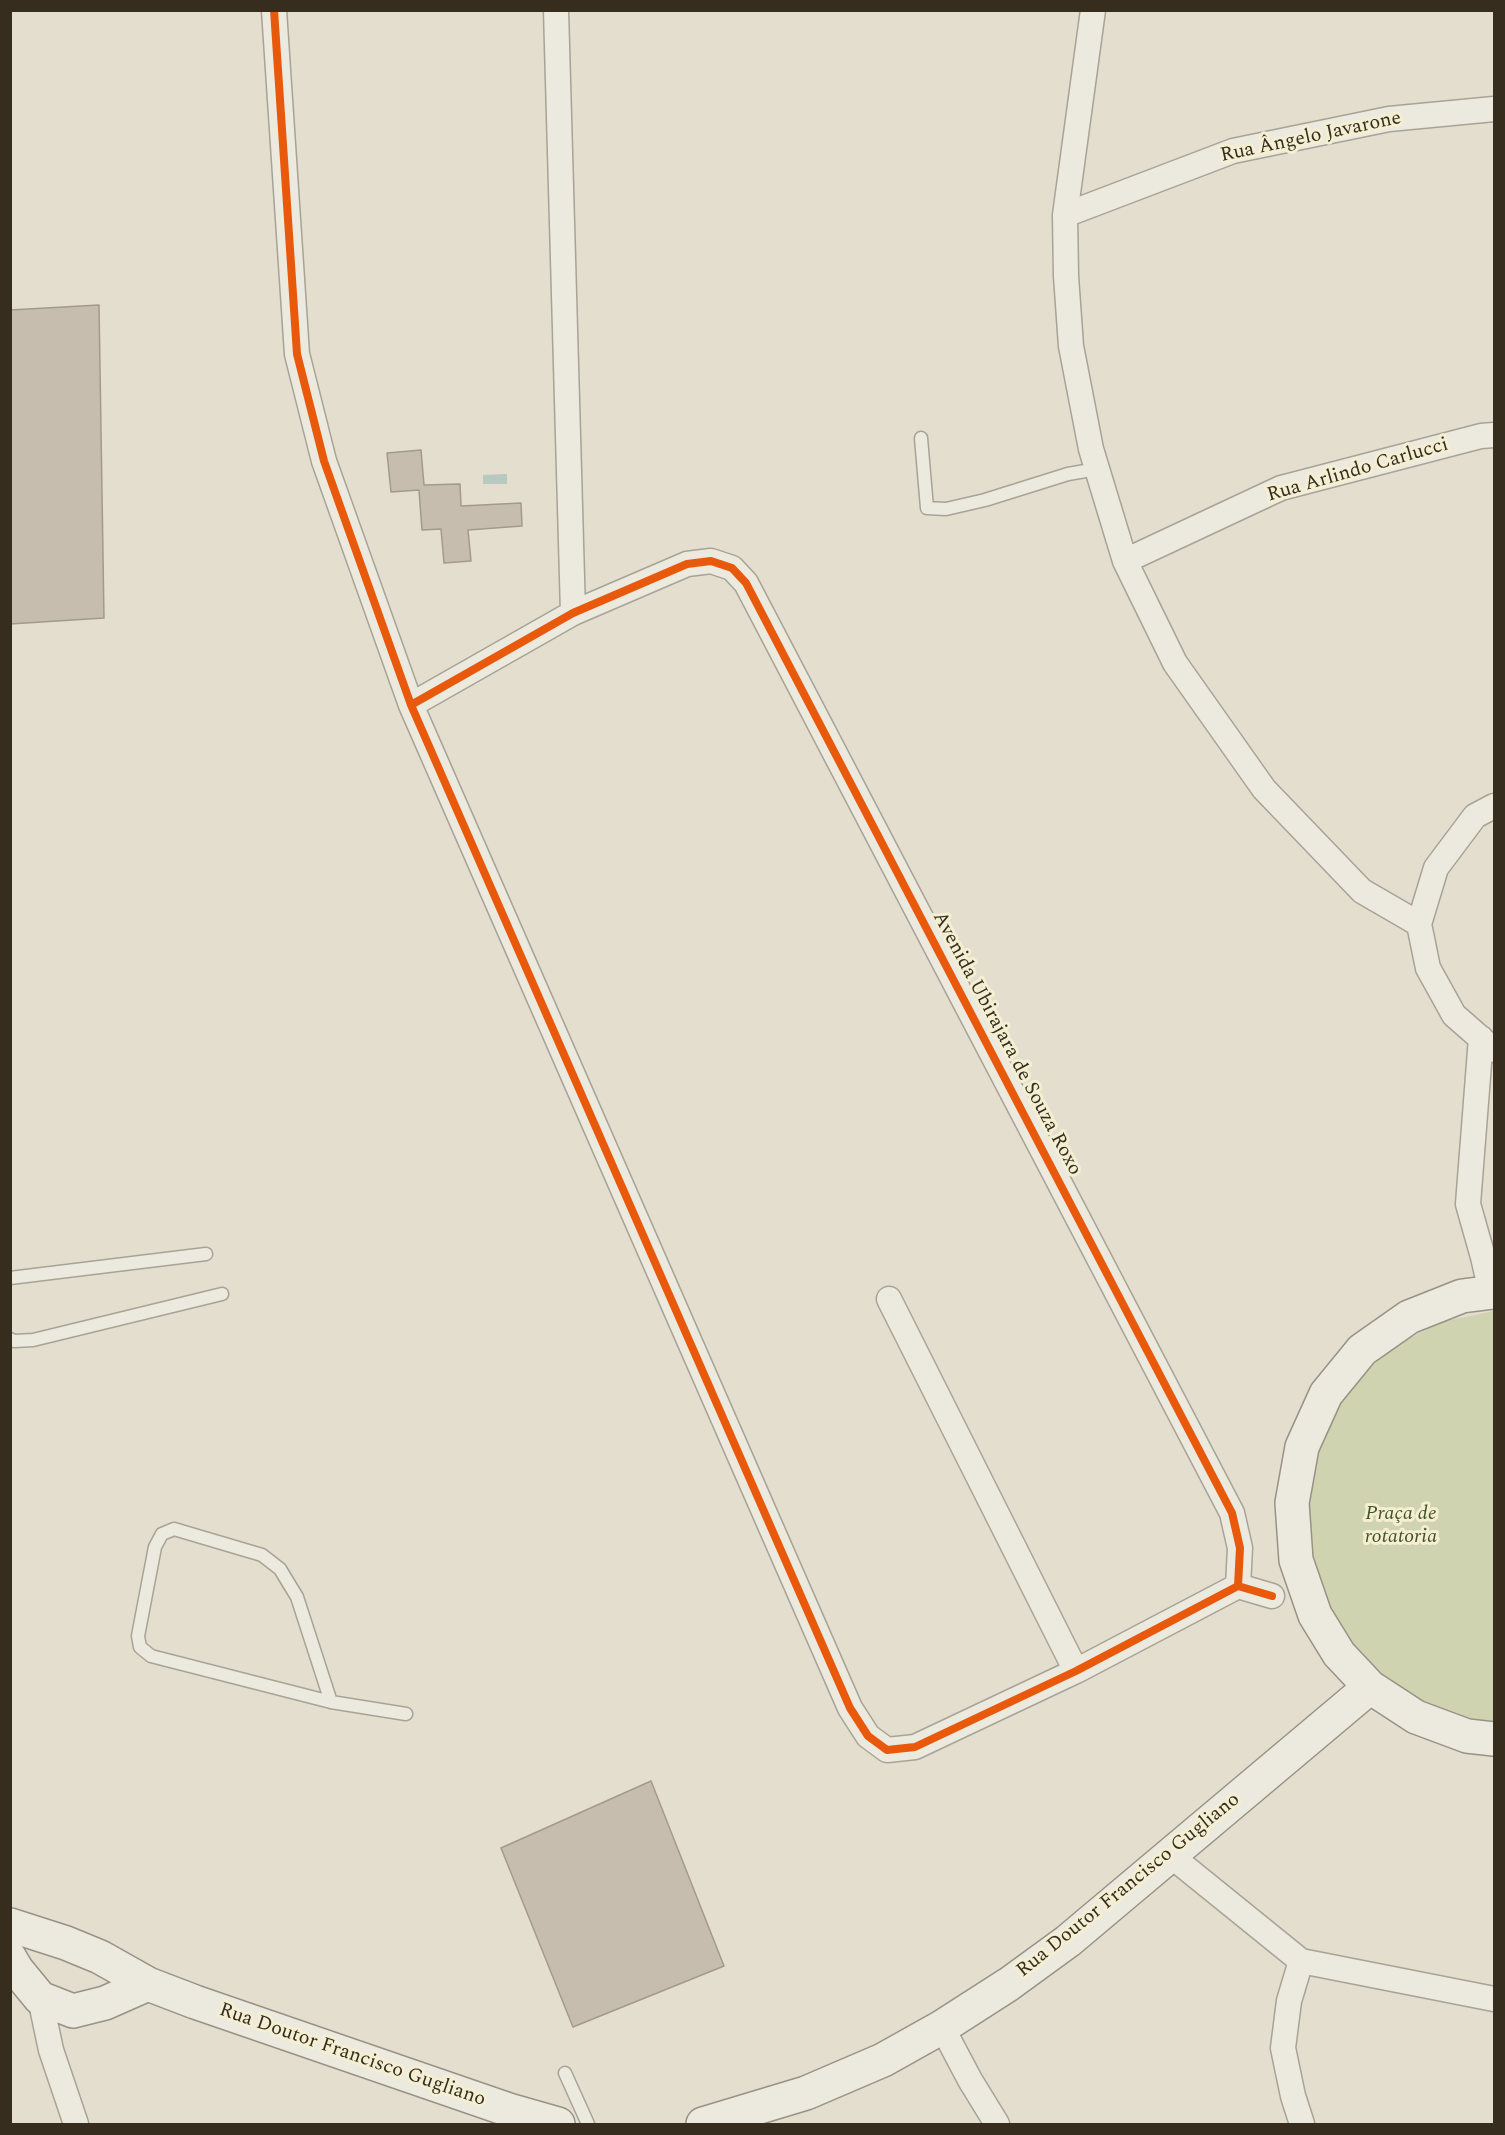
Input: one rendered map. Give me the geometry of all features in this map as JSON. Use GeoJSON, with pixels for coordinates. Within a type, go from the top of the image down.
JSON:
{"type":"FeatureCollection","features":[{"type":"Feature","properties":{"kind":"main road"},"geometry":{"type":"LineString","coordinates":[[1493,1292],[1462,1296],[1409,1317],[1362,1350],[1326,1394],[1302,1446],[1292,1503],[1296,1560],[1315,1615],[1339,1654],[1371,1687],[1416,1717],[1467,1736],[1494,1739]]}},
{"type":"Feature","properties":{"kind":"main road","name":"Rua Doutor Francisco Gugliano"},"geometry":{"type":"LineString","coordinates":[[703,2124],[806,2093],[883,2060],[942,2027],[1009,1984],[1068,1941],[1371,1687]]}},
{"type":"Feature","properties":{"kind":"main road","name":"Rua Doutor Francisco Gugliano"},"geometry":{"type":"LineString","coordinates":[[10,1925],[66,1943],[100,1957],[148,1984],[509,2110],[558,2124]]}},
{"type":"Feature","properties":{"kind":"main road"},"geometry":{"type":"LineString","coordinates":[[10,1958],[16,1970],[40,1998],[73,2011],[105,2003],[148,1984]]}},
{"type":"Feature","properties":{"kind":"street"},"geometry":{"type":"LineString","coordinates":[[274,10],[297,354],[324,461],[411,705],[850,1708],[868,1736],[887,1750],[915,1747],[1076,1671],[1238,1586],[1272,1596]]}},
{"type":"Feature","properties":{"kind":"street"},"geometry":{"type":"LineString","coordinates":[[411,705],[573,613],[556,10]]}},
{"type":"Feature","properties":{"kind":"street"},"geometry":{"type":"LineString","coordinates":[[1093,10],[1065,216],[1066,276],[1071,346],[1091,448],[1125,561],[1175,663],[1264,789],[1362,891],[1419,924]]}},
{"type":"Feature","properties":{"kind":"street","name":"Rua Ângelo Javarone"},"geometry":{"type":"LineString","coordinates":[[1065,216],[1233,151],[1389,119],[1494,109]]}},
{"type":"Feature","properties":{"kind":"street","name":"Rua Arlindo Carlucci"},"geometry":{"type":"LineString","coordinates":[[1125,561],[1281,488],[1481,436],[1494,435]]}},
{"type":"Feature","properties":{"kind":"street","name":"Avenida Ubirajara de Souza Roxo"},"geometry":{"type":"LineString","coordinates":[[573,613],[687,564],[711,561],[732,568],[746,584],[1232,1513],[1240,1548],[1238,1586]]}},
{"type":"Feature","properties":{"kind":"street"},"geometry":{"type":"LineString","coordinates":[[1493,1292],[1468,1204],[1488,1044],[1454,1015],[1428,968],[1419,924],[1436,868],[1475,816],[1494,807]]}},
{"type":"Feature","properties":{"kind":"street"},"geometry":{"type":"LineString","coordinates":[[889,1299],[1076,1671]]}},
{"type":"Feature","properties":{"kind":"street"},"geometry":{"type":"LineString","coordinates":[[1170,1855],[1301,1961],[1494,1999]]}},
{"type":"Feature","properties":{"kind":"street"},"geometry":{"type":"LineString","coordinates":[[1301,1961],[1289,2001],[1283,2048],[1293,2096],[1302,2124]]}},
{"type":"Feature","properties":{"kind":"street"},"geometry":{"type":"LineString","coordinates":[[40,1998],[51,2050],[76,2124]]}},
{"type":"Feature","properties":{"kind":"street"},"geometry":{"type":"LineString","coordinates":[[942,2027],[997,2124]]}},
{"type":"Feature","properties":{"kind":"lane"},"geometry":{"type":"LineString","coordinates":[[921,438],[927,508],[946,509],[985,500],[1068,474],[1097,469]]}},
{"type":"Feature","properties":{"kind":"lane"},"geometry":{"type":"LineString","coordinates":[[10,1278],[206,1254]]}},
{"type":"Feature","properties":{"kind":"lane"},"geometry":{"type":"LineString","coordinates":[[10,1339],[14,1341],[33,1340],[222,1294]]}},
{"type":"Feature","properties":{"kind":"lane"},"geometry":{"type":"LineString","coordinates":[[331,1702],[297,1597],[280,1569],[262,1555],[174,1529],[162,1534],[155,1547],[138,1636],[140,1647],[151,1656],[331,1702],[406,1714]]}},
{"type":"Feature","properties":{"kind":"lane"},"geometry":{"type":"LineString","coordinates":[[564,2073],[588,2124]]}},
{"type":"Feature","properties":{"kind":"green space","name":"Praça de rotatoria"},"geometry":{"type":"Polygon","coordinates":[[[1494,1311],[1494,1723],[1474,1722],[1422,1705],[1377,1675],[1340,1635],[1316,1587],[1304,1534],[1307,1480],[1323,1428],[1353,1383],[1393,1347],[1441,1322],[1494,1311]]]}},
{"type":"Feature","properties":{"kind":"shaded area"},"geometry":{"type":"Polygon","coordinates":[[[507,474],[507,484],[483,484],[483,475],[507,474]]]}},
{"type":"Feature","properties":{"kind":"building"},"geometry":{"type":"Polygon","coordinates":[[[99,305],[104,618],[10,624],[10,310],[99,305]]]}},
{"type":"Feature","properties":{"kind":"building"},"geometry":{"type":"Polygon","coordinates":[[[421,450],[424,485],[460,484],[461,506],[521,503],[522,526],[468,530],[471,561],[444,563],[441,529],[422,530],[419,490],[391,492],[387,453],[421,450]]]}},
{"type":"Feature","properties":{"kind":"building"},"geometry":{"type":"Polygon","coordinates":[[[651,1781],[724,1966],[573,2027],[501,1848],[651,1781]]]}},
{"type":"Feature","properties":{"kind":"cycle path"},"geometry":{"type":"LineString","coordinates":[[274,10],[297,354],[324,461],[411,705],[850,1708],[868,1736],[887,1750],[915,1747],[1076,1671],[1238,1586],[1272,1596]]}},
{"type":"Feature","properties":{"kind":"cycle path"},"geometry":{"type":"LineString","coordinates":[[411,705],[573,613],[687,564],[711,561],[732,568],[746,583],[1232,1513],[1240,1548],[1238,1586]]}}]}
